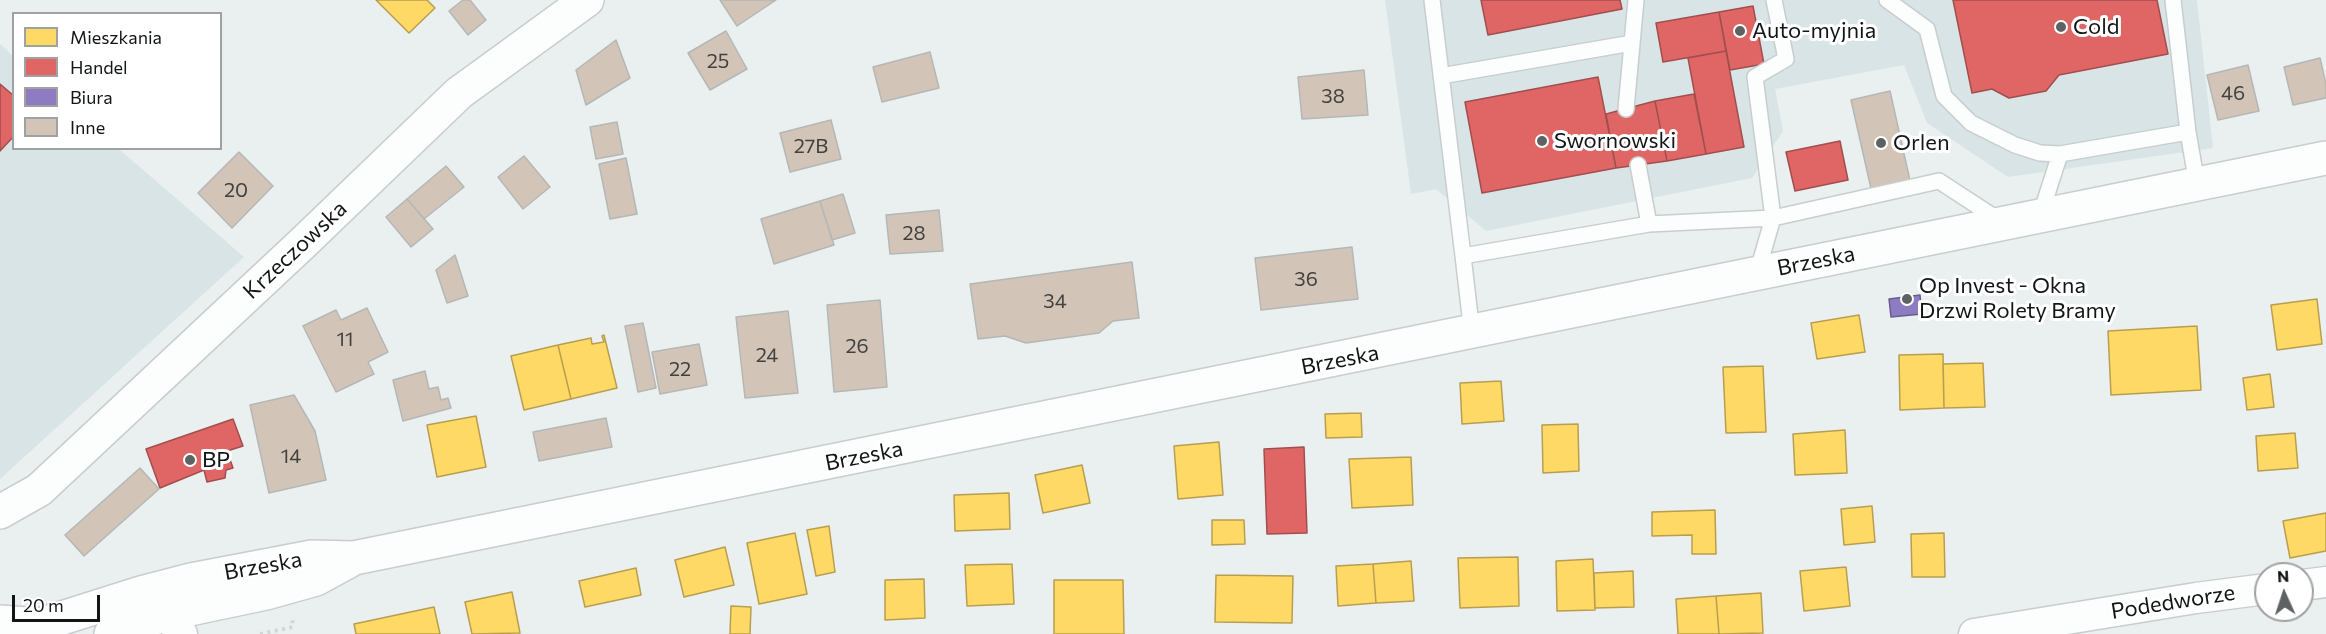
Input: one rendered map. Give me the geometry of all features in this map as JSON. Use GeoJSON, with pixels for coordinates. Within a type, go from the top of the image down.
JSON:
{"type":"FeatureCollection","features":[{"type":"Feature","properties":{"kind":"main road","name":"Krzeczowska"},"geometry":{"type":"LineString","coordinates":[[3,518],[39,490],[304,242],[459,93],[587,0]]}},
{"type":"Feature","properties":{"kind":"main road","name":"Brzeska"},"geometry":{"type":"LineString","coordinates":[[0,622],[40,625],[190,580],[312,557],[354,558],[2326,158]]}},
{"type":"Feature","properties":{"kind":"main road","name":"Brzeska"},"geometry":{"type":"LineString","coordinates":[[111,634],[174,624],[316,579],[354,558]]}},
{"type":"Feature","properties":{"kind":"street","name":"Podedworze"},"geometry":{"type":"LineString","coordinates":[[1974,634],[2254,591]]}},
{"type":"Feature","properties":{"kind":"street"},"geometry":{"type":"LineString","coordinates":[[141,593],[174,624]]}},
{"type":"Feature","properties":{"kind":"lane"},"geometry":{"type":"LineString","coordinates":[[1432,0],[1472,333]]}},
{"type":"Feature","properties":{"kind":"lane"},"geometry":{"type":"LineString","coordinates":[[1626,109],[1636,0]]}},
{"type":"Feature","properties":{"kind":"lane"},"geometry":{"type":"LineString","coordinates":[[1757,273],[1773,218],[1755,76],[1786,58],[1774,0]]}},
{"type":"Feature","properties":{"kind":"lane"},"geometry":{"type":"LineString","coordinates":[[1887,0],[1928,29],[1944,96],[1971,123],[2015,145],[2040,153],[2060,154],[2188,132]]}},
{"type":"Feature","properties":{"kind":"lane"},"geometry":{"type":"LineString","coordinates":[[2173,0],[2188,132],[2197,184]]}},
{"type":"Feature","properties":{"kind":"lane"},"geometry":{"type":"LineString","coordinates":[[1441,76],[1632,43]]}},
{"type":"Feature","properties":{"kind":"lane"},"geometry":{"type":"LineString","coordinates":[[2040,216],[2060,154]]}},
{"type":"Feature","properties":{"kind":"lane"},"geometry":{"type":"LineString","coordinates":[[1638,165],[1649,224]]}},
{"type":"Feature","properties":{"kind":"lane"},"geometry":{"type":"LineString","coordinates":[[1463,255],[1649,224],[1773,218],[1939,181],[2004,223]]}},
{"type":"Feature","properties":{"kind":"path"},"geometry":{"type":"LineString","coordinates":[[260,634],[293,627],[290,607]]}},
{"type":"Feature","properties":{"kind":"shaded area"},"geometry":{"type":"Polygon","coordinates":[[[1385,0],[2197,0],[2213,148],[2008,177],[1927,123],[1904,65],[1775,89],[1783,131],[1752,178],[1486,231],[1436,189],[1411,194],[1385,0]]]}},
{"type":"Feature","properties":{"kind":"shaded area"},"geometry":{"type":"Polygon","coordinates":[[[0,44],[12,55],[12,150],[120,150],[244,257],[0,479],[0,44]]]}},
{"type":"Feature","properties":{"kind":"building: Mieszkania"},"geometry":{"type":"Polygon","coordinates":[[[376,0],[427,0],[435,8],[409,33],[376,0]]]}},
{"type":"Feature","properties":{"kind":"building: Mieszkania"},"geometry":{"type":"Polygon","coordinates":[[[2317,299],[2322,344],[2277,350],[2271,305],[2317,299]]]}},
{"type":"Feature","properties":{"kind":"building: Mieszkania"},"geometry":{"type":"Polygon","coordinates":[[[1859,315],[1865,352],[1817,359],[1811,323],[1859,315]]]}},
{"type":"Feature","properties":{"kind":"building: Mieszkania"},"geometry":{"type":"Polygon","coordinates":[[[2197,326],[2201,390],[2111,395],[2108,331],[2197,326]]]}},
{"type":"Feature","properties":{"kind":"building: Mieszkania"},"geometry":{"type":"Polygon","coordinates":[[[604,335],[617,388],[571,399],[558,345],[591,338],[592,344],[604,342],[602,336],[604,335]]]}},
{"type":"Feature","properties":{"kind":"building: Mieszkania"},"geometry":{"type":"Polygon","coordinates":[[[558,345],[571,399],[524,410],[511,356],[558,345]]]}},
{"type":"Feature","properties":{"kind":"building: Mieszkania"},"geometry":{"type":"Polygon","coordinates":[[[1943,354],[1944,408],[1900,410],[1899,355],[1943,354]]]}},
{"type":"Feature","properties":{"kind":"building: Mieszkania"},"geometry":{"type":"Polygon","coordinates":[[[1983,363],[1985,407],[1944,408],[1943,364],[1983,363]]]}},
{"type":"Feature","properties":{"kind":"building: Mieszkania"},"geometry":{"type":"Polygon","coordinates":[[[1763,366],[1766,432],[1726,433],[1723,367],[1763,366]]]}},
{"type":"Feature","properties":{"kind":"building: Mieszkania"},"geometry":{"type":"Polygon","coordinates":[[[2270,374],[2274,407],[2247,410],[2243,378],[2270,374]]]}},
{"type":"Feature","properties":{"kind":"building: Mieszkania"},"geometry":{"type":"Polygon","coordinates":[[[1501,381],[1504,421],[1462,424],[1460,383],[1501,381]]]}},
{"type":"Feature","properties":{"kind":"building: Mieszkania"},"geometry":{"type":"Polygon","coordinates":[[[1361,413],[1362,437],[1326,438],[1325,414],[1361,413]]]}},
{"type":"Feature","properties":{"kind":"building: Mieszkania"},"geometry":{"type":"Polygon","coordinates":[[[476,416],[486,467],[437,477],[427,425],[476,416]]]}},
{"type":"Feature","properties":{"kind":"building: Mieszkania"},"geometry":{"type":"Polygon","coordinates":[[[1578,424],[1579,471],[1543,473],[1542,425],[1578,424]]]}},
{"type":"Feature","properties":{"kind":"building: Mieszkania"},"geometry":{"type":"Polygon","coordinates":[[[1845,430],[1847,473],[1795,475],[1793,434],[1845,430]]]}},
{"type":"Feature","properties":{"kind":"building: Mieszkania"},"geometry":{"type":"Polygon","coordinates":[[[2295,433],[2298,468],[2258,471],[2256,436],[2295,433]]]}},
{"type":"Feature","properties":{"kind":"building: Mieszkania"},"geometry":{"type":"Polygon","coordinates":[[[1219,442],[1223,495],[1178,499],[1174,446],[1219,442]]]}},
{"type":"Feature","properties":{"kind":"building: Mieszkania"},"geometry":{"type":"Polygon","coordinates":[[[1411,457],[1413,505],[1352,508],[1349,459],[1411,457]]]}},
{"type":"Feature","properties":{"kind":"building: Mieszkania"},"geometry":{"type":"Polygon","coordinates":[[[1082,465],[1090,503],[1043,513],[1035,475],[1082,465]]]}},
{"type":"Feature","properties":{"kind":"building: Mieszkania"},"geometry":{"type":"Polygon","coordinates":[[[1009,493],[1010,529],[955,531],[954,495],[1009,493]]]}},
{"type":"Feature","properties":{"kind":"building: Mieszkania"},"geometry":{"type":"Polygon","coordinates":[[[1872,506],[1875,542],[1844,545],[1841,509],[1872,506]]]}},
{"type":"Feature","properties":{"kind":"building: Mieszkania"},"geometry":{"type":"Polygon","coordinates":[[[1715,510],[1716,554],[1692,554],[1692,535],[1652,536],[1652,512],[1715,510]]]}},
{"type":"Feature","properties":{"kind":"building: Mieszkania"},"geometry":{"type":"Polygon","coordinates":[[[2326,513],[2326,551],[2290,558],[2283,521],[2326,513]]]}},
{"type":"Feature","properties":{"kind":"building: Mieszkania"},"geometry":{"type":"Polygon","coordinates":[[[1212,520],[1244,520],[1245,544],[1212,545],[1212,520]]]}},
{"type":"Feature","properties":{"kind":"building: Mieszkania"},"geometry":{"type":"Polygon","coordinates":[[[829,526],[835,572],[816,576],[807,530],[829,526]]]}},
{"type":"Feature","properties":{"kind":"building: Mieszkania"},"geometry":{"type":"Polygon","coordinates":[[[795,533],[807,594],[759,604],[747,543],[795,533]]]}},
{"type":"Feature","properties":{"kind":"building: Mieszkania"},"geometry":{"type":"Polygon","coordinates":[[[1944,533],[1945,577],[1912,577],[1911,534],[1944,533]]]}},
{"type":"Feature","properties":{"kind":"building: Mieszkania"},"geometry":{"type":"Polygon","coordinates":[[[725,547],[734,585],[684,597],[675,560],[725,547]]]}},
{"type":"Feature","properties":{"kind":"building: Mieszkania"},"geometry":{"type":"Polygon","coordinates":[[[1518,557],[1519,606],[1460,608],[1458,558],[1518,557]]]}},
{"type":"Feature","properties":{"kind":"building: Mieszkania"},"geometry":{"type":"Polygon","coordinates":[[[1593,559],[1595,610],[1557,611],[1556,561],[1593,559]]]}},
{"type":"Feature","properties":{"kind":"building: Mieszkania"},"geometry":{"type":"Polygon","coordinates":[[[1411,561],[1414,601],[1376,603],[1373,564],[1411,561]]]}},
{"type":"Feature","properties":{"kind":"building: Mieszkania"},"geometry":{"type":"Polygon","coordinates":[[[1012,564],[1014,604],[967,606],[965,565],[1012,564]]]}},
{"type":"Feature","properties":{"kind":"building: Mieszkania"},"geometry":{"type":"Polygon","coordinates":[[[1373,564],[1376,603],[1338,606],[1336,566],[1373,564]]]}},
{"type":"Feature","properties":{"kind":"building: Mieszkania"},"geometry":{"type":"Polygon","coordinates":[[[1846,567],[1850,606],[1804,611],[1800,571],[1846,567]]]}},
{"type":"Feature","properties":{"kind":"building: Mieszkania"},"geometry":{"type":"Polygon","coordinates":[[[636,568],[641,595],[585,607],[579,581],[636,568]]]}},
{"type":"Feature","properties":{"kind":"building: Mieszkania"},"geometry":{"type":"Polygon","coordinates":[[[1633,571],[1634,607],[1595,608],[1594,573],[1633,571]]]}},
{"type":"Feature","properties":{"kind":"building: Mieszkania"},"geometry":{"type":"Polygon","coordinates":[[[1216,575],[1293,576],[1292,623],[1215,622],[1216,575]]]}},
{"type":"Feature","properties":{"kind":"building: Mieszkania"},"geometry":{"type":"Polygon","coordinates":[[[924,579],[925,618],[885,620],[885,580],[924,579]]]}},
{"type":"Feature","properties":{"kind":"building: Mieszkania"},"geometry":{"type":"Polygon","coordinates":[[[1054,580],[1123,580],[1124,634],[1054,634],[1054,580]]]}},
{"type":"Feature","properties":{"kind":"building: Mieszkania"},"geometry":{"type":"Polygon","coordinates":[[[512,592],[520,633],[472,634],[465,602],[512,592]]]}},
{"type":"Feature","properties":{"kind":"building: Mieszkania"},"geometry":{"type":"Polygon","coordinates":[[[1761,593],[1763,633],[1719,634],[1716,596],[1761,593]]]}},
{"type":"Feature","properties":{"kind":"building: Mieszkania"},"geometry":{"type":"Polygon","coordinates":[[[1716,596],[1719,634],[1678,634],[1676,599],[1716,596]]]}},
{"type":"Feature","properties":{"kind":"building: Mieszkania"},"geometry":{"type":"Polygon","coordinates":[[[731,606],[751,607],[750,634],[730,634],[731,606]]]}},
{"type":"Feature","properties":{"kind":"building: Mieszkania"},"geometry":{"type":"Polygon","coordinates":[[[434,607],[440,634],[356,634],[354,624],[434,607]]]}},
{"type":"Feature","properties":{"kind":"building: Handel"},"geometry":{"type":"Polygon","coordinates":[[[1481,0],[1620,0],[1622,9],[1488,35],[1481,0]]]}},
{"type":"Feature","properties":{"kind":"building: Handel","name":"Cold"},"geometry":{"type":"Polygon","coordinates":[[[1953,0],[2157,0],[2168,54],[2059,75],[2046,91],[2009,98],[1992,89],[1972,93],[1953,0]]]}},
{"type":"Feature","properties":{"kind":"building: Handel","name":"Auto-myjnia"},"geometry":{"type":"Polygon","coordinates":[[[1753,6],[1764,64],[1730,70],[1719,12],[1753,6]]]}},
{"type":"Feature","properties":{"kind":"building: Handel"},"geometry":{"type":"Polygon","coordinates":[[[1719,12],[1726,51],[1663,62],[1656,23],[1719,12]]]}},
{"type":"Feature","properties":{"kind":"building: Handel"},"geometry":{"type":"Polygon","coordinates":[[[1726,51],[1744,147],[1706,154],[1688,58],[1726,51]]]}},
{"type":"Feature","properties":{"kind":"building: Handel","name":"Swornowski"},"geometry":{"type":"Polygon","coordinates":[[[1598,77],[1616,168],[1482,193],[1465,102],[1598,77]]]}},
{"type":"Feature","properties":{"kind":"building: Handel"},"geometry":{"type":"Polygon","coordinates":[[[0,84],[12,94],[12,138],[0,151],[0,84]]]}},
{"type":"Feature","properties":{"kind":"building: Handel"},"geometry":{"type":"Polygon","coordinates":[[[1694,94],[1706,154],[1667,161],[1655,101],[1694,94]]]}},
{"type":"Feature","properties":{"kind":"building: Handel"},"geometry":{"type":"Polygon","coordinates":[[[1655,101],[1667,161],[1616,168],[1606,114],[1655,101]]]}},
{"type":"Feature","properties":{"kind":"building: Handel","name":"Orlen"},"geometry":{"type":"Polygon","coordinates":[[[1840,141],[1848,180],[1795,191],[1786,152],[1840,141]]]}},
{"type":"Feature","properties":{"kind":"building: Handel","name":"BP"},"geometry":{"type":"Polygon","coordinates":[[[233,419],[243,446],[227,451],[233,468],[226,470],[225,478],[207,482],[204,470],[160,488],[146,449],[233,419]]]}},
{"type":"Feature","properties":{"kind":"building: Handel"},"geometry":{"type":"Polygon","coordinates":[[[1304,447],[1307,533],[1267,534],[1264,449],[1304,447]]]}},
{"type":"Feature","properties":{"kind":"building: Biura"},"geometry":{"type":"Polygon","coordinates":[[[1920,295],[1922,314],[1891,317],[1889,299],[1920,295]]]}},
{"type":"Feature","properties":{"kind":"building: Inne"},"geometry":{"type":"Polygon","coordinates":[[[463,0],[470,0],[486,20],[468,35],[449,11],[463,0]]]}},
{"type":"Feature","properties":{"kind":"building: Inne"},"geometry":{"type":"Polygon","coordinates":[[[720,0],[776,0],[737,26],[720,0]]]}},
{"type":"Feature","properties":{"kind":"building: Inne"},"geometry":{"type":"Polygon","coordinates":[[[726,31],[747,69],[710,90],[688,53],[726,31]]]}},
{"type":"Feature","properties":{"kind":"building: Inne"},"geometry":{"type":"Polygon","coordinates":[[[616,40],[630,78],[586,105],[576,70],[616,40]]]}},
{"type":"Feature","properties":{"kind":"building: Inne"},"geometry":{"type":"Polygon","coordinates":[[[930,52],[939,88],[882,102],[873,67],[930,52]]]}},
{"type":"Feature","properties":{"kind":"building: Inne"},"geometry":{"type":"Polygon","coordinates":[[[2320,58],[2326,84],[2326,98],[2293,105],[2284,67],[2320,58]]]}},
{"type":"Feature","properties":{"kind":"building: Inne"},"geometry":{"type":"Polygon","coordinates":[[[2248,65],[2259,111],[2218,120],[2207,75],[2248,65]]]}},
{"type":"Feature","properties":{"kind":"building: Inne"},"geometry":{"type":"Polygon","coordinates":[[[1364,70],[1368,115],[1302,119],[1298,77],[1364,70]]]}},
{"type":"Feature","properties":{"kind":"building: Inne","name":"Orlen"},"geometry":{"type":"Polygon","coordinates":[[[1890,91],[1911,185],[1872,193],[1851,100],[1890,91]]]}},
{"type":"Feature","properties":{"kind":"building: Inne"},"geometry":{"type":"Polygon","coordinates":[[[831,120],[841,159],[790,172],[780,133],[831,120]]]}},
{"type":"Feature","properties":{"kind":"building: Inne"},"geometry":{"type":"Polygon","coordinates":[[[617,122],[623,154],[596,159],[590,127],[617,122]]]}},
{"type":"Feature","properties":{"kind":"building: Inne"},"geometry":{"type":"Polygon","coordinates":[[[239,152],[273,186],[232,228],[198,193],[239,152]]]}},
{"type":"Feature","properties":{"kind":"building: Inne"},"geometry":{"type":"Polygon","coordinates":[[[524,156],[550,187],[523,209],[498,177],[524,156]]]}},
{"type":"Feature","properties":{"kind":"building: Inne"},"geometry":{"type":"Polygon","coordinates":[[[626,158],[637,214],[610,219],[599,164],[626,158]]]}},
{"type":"Feature","properties":{"kind":"building: Inne"},"geometry":{"type":"Polygon","coordinates":[[[446,166],[464,187],[424,219],[407,199],[446,166]]]}},
{"type":"Feature","properties":{"kind":"building: Inne"},"geometry":{"type":"Polygon","coordinates":[[[843,194],[855,233],[832,240],[820,201],[843,194]]]}},
{"type":"Feature","properties":{"kind":"building: Inne"},"geometry":{"type":"Polygon","coordinates":[[[407,199],[433,229],[411,247],[386,217],[407,199]]]}},
{"type":"Feature","properties":{"kind":"building: Inne"},"geometry":{"type":"Polygon","coordinates":[[[820,201],[834,245],[774,264],[761,219],[820,201]]]}},
{"type":"Feature","properties":{"kind":"building: Inne"},"geometry":{"type":"Polygon","coordinates":[[[939,210],[943,251],[890,254],[886,215],[939,210]]]}},
{"type":"Feature","properties":{"kind":"building: Inne"},"geometry":{"type":"Polygon","coordinates":[[[1352,247],[1358,299],[1261,310],[1255,258],[1352,247]]]}},
{"type":"Feature","properties":{"kind":"building: Inne"},"geometry":{"type":"Polygon","coordinates":[[[455,255],[468,296],[447,303],[436,270],[455,255]]]}},
{"type":"Feature","properties":{"kind":"building: Inne"},"geometry":{"type":"Polygon","coordinates":[[[1132,262],[1139,318],[1113,321],[1099,333],[1026,343],[1005,336],[978,339],[970,284],[1132,262]]]}},
{"type":"Feature","properties":{"kind":"building: Inne"},"geometry":{"type":"Polygon","coordinates":[[[880,300],[887,387],[834,392],[827,305],[880,300]]]}},
{"type":"Feature","properties":{"kind":"building: Inne"},"geometry":{"type":"Polygon","coordinates":[[[367,308],[388,352],[368,362],[374,374],[336,392],[303,326],[336,310],[341,320],[367,308]]]}},
{"type":"Feature","properties":{"kind":"building: Inne"},"geometry":{"type":"Polygon","coordinates":[[[788,311],[798,393],[745,398],[736,317],[788,311]]]}},
{"type":"Feature","properties":{"kind":"building: Inne"},"geometry":{"type":"Polygon","coordinates":[[[643,323],[656,388],[638,392],[625,326],[643,323]]]}},
{"type":"Feature","properties":{"kind":"building: Inne"},"geometry":{"type":"Polygon","coordinates":[[[699,344],[707,385],[660,394],[652,352],[699,344]]]}},
{"type":"Feature","properties":{"kind":"building: Inne"},"geometry":{"type":"Polygon","coordinates":[[[425,371],[429,389],[438,387],[441,400],[448,398],[451,408],[403,421],[393,380],[425,371]]]}},
{"type":"Feature","properties":{"kind":"building: Inne"},"geometry":{"type":"Polygon","coordinates":[[[294,395],[315,431],[326,480],[269,493],[250,405],[294,395]]]}},
{"type":"Feature","properties":{"kind":"building: Inne"},"geometry":{"type":"Polygon","coordinates":[[[606,418],[612,447],[539,461],[533,432],[606,418]]]}},
{"type":"Feature","properties":{"kind":"building: Inne"},"geometry":{"type":"Polygon","coordinates":[[[140,468],[159,489],[84,556],[65,535],[140,468]]]}},
{"type":"Feature","properties":{"kind":"place","name":"Cold"},"geometry":{"type":"Point","coordinates":[2061,27]}},
{"type":"Feature","properties":{"kind":"place","name":"Auto-myjnia"},"geometry":{"type":"Point","coordinates":[1740,31]}},
{"type":"Feature","properties":{"kind":"place","name":"Swornowski"},"geometry":{"type":"Point","coordinates":[1542,141]}},
{"type":"Feature","properties":{"kind":"place","name":"Orlen"},"geometry":{"type":"Point","coordinates":[1881,143]}},
{"type":"Feature","properties":{"kind":"place","name":"Op Invest - Okna Drzwi Rolety Bramy"},"geometry":{"type":"Point","coordinates":[1907,299]}},
{"type":"Feature","properties":{"kind":"place","name":"BP"},"geometry":{"type":"Point","coordinates":[190,460]}}]}
